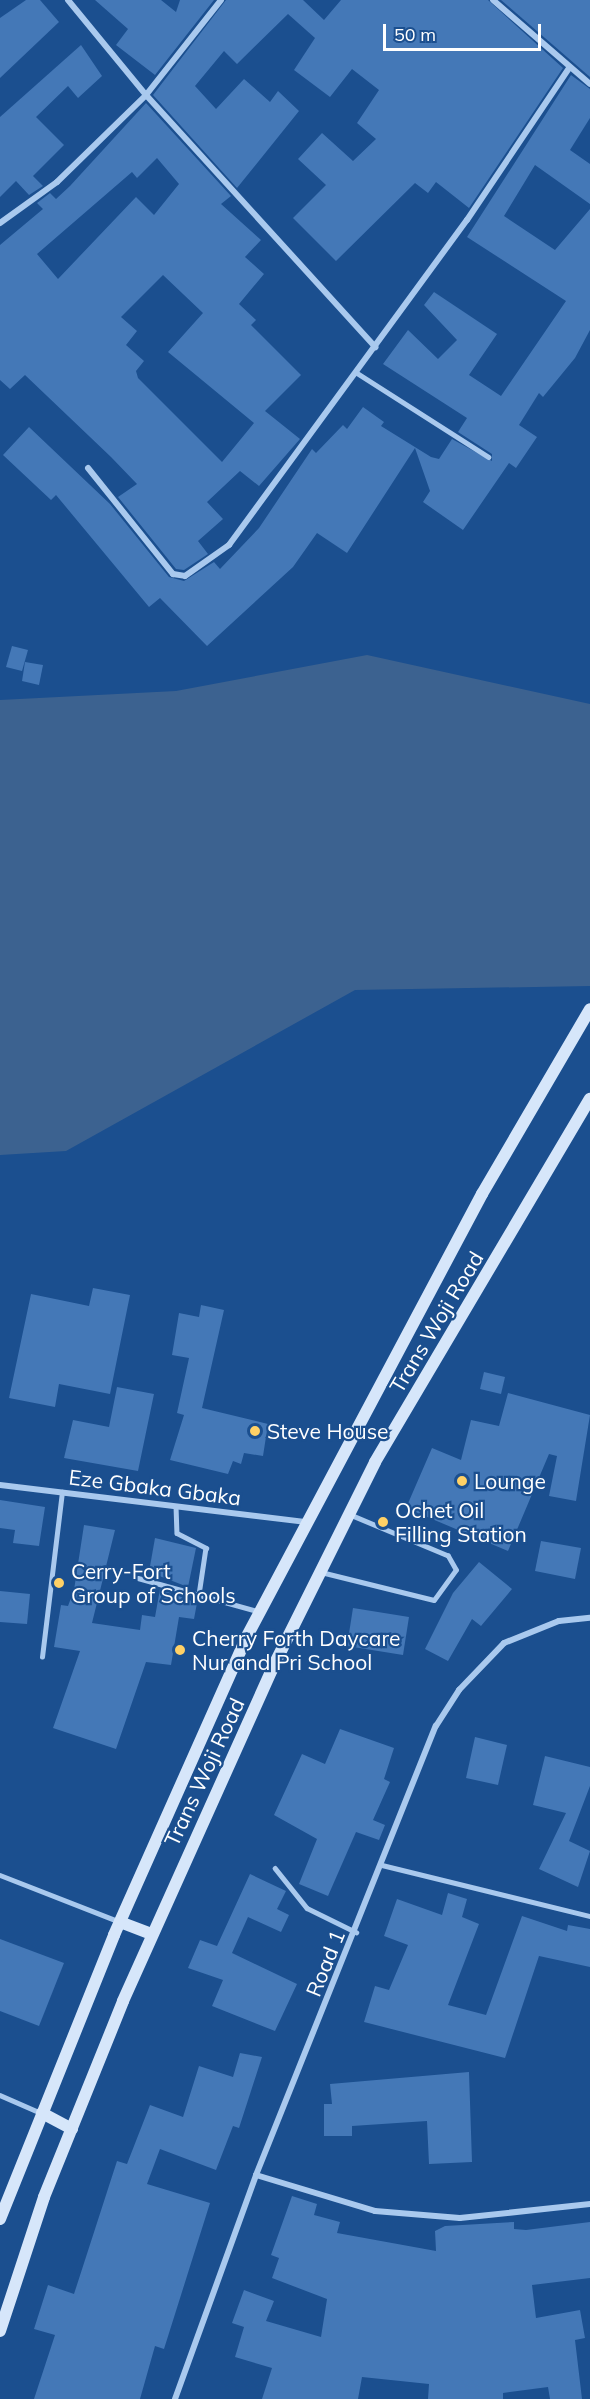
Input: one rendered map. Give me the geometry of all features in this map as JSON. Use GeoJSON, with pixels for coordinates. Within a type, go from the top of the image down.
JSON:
{"type":"FeatureCollection","features":[{"type":"Feature","properties":{"kind":"main road","name":"Trans Woji Road"},"geometry":{"type":"LineString","coordinates":[[0,2218],[120,1922],[260,1611],[305,1522],[482,1194],[590,1009]]}},
{"type":"Feature","properties":{"kind":"main road","name":"Trans Woji Road"},"geometry":{"type":"LineString","coordinates":[[0,2331],[72,2129],[152,1934],[321,1572],[349,1514],[590,1099]]}},
{"type":"Feature","properties":{"kind":"main road"},"geometry":{"type":"LineString","coordinates":[[120,1922],[152,1934]]}},
{"type":"Feature","properties":{"kind":"main road"},"geometry":{"type":"LineString","coordinates":[[42,2113],[72,2129]]}},
{"type":"Feature","properties":{"kind":"street"},"geometry":{"type":"LineString","coordinates":[[68,0],[146,95],[375,347]]}},
{"type":"Feature","properties":{"kind":"street"},"geometry":{"type":"LineString","coordinates":[[0,223],[57,182],[146,95],[221,0]]}},
{"type":"Feature","properties":{"kind":"street"},"geometry":{"type":"LineString","coordinates":[[493,0],[590,83]]}},
{"type":"Feature","properties":{"kind":"street"},"geometry":{"type":"LineString","coordinates":[[88,468],[167,569],[185,576],[251,522],[570,67]]}},
{"type":"Feature","properties":{"kind":"street","name":"Eze Gbaka Gbaka"},"geometry":{"type":"LineString","coordinates":[[0,1485],[305,1522]]}},
{"type":"Feature","properties":{"kind":"street","name":"Road 1"},"geometry":{"type":"LineString","coordinates":[[176,2397],[256,2175],[356,1932],[436,1726],[459,1690],[504,1644],[559,1621],[590,1618]]}},
{"type":"Feature","properties":{"kind":"street"},"geometry":{"type":"LineString","coordinates":[[256,2175],[375,2211],[459,2217],[590,2204]]}},
{"type":"Feature","properties":{"kind":"street"},"geometry":{"type":"LineString","coordinates":[[176,2397],[183,2399]]}},
{"type":"Feature","properties":{"kind":"lane"},"geometry":{"type":"LineString","coordinates":[[357,373],[489,457]]}},
{"type":"Feature","properties":{"kind":"lane"},"geometry":{"type":"LineString","coordinates":[[42,1657],[62,1492]]}},
{"type":"Feature","properties":{"kind":"lane"},"geometry":{"type":"LineString","coordinates":[[176,1506],[177,1533],[206,1548],[199,1594]]}},
{"type":"Feature","properties":{"kind":"lane"},"geometry":{"type":"LineString","coordinates":[[321,1572],[434,1600],[456,1570],[448,1556],[349,1514]]}},
{"type":"Feature","properties":{"kind":"lane"},"geometry":{"type":"LineString","coordinates":[[138,1578],[260,1611]]}},
{"type":"Feature","properties":{"kind":"lane"},"geometry":{"type":"LineString","coordinates":[[382,1865],[590,1916]]}},
{"type":"Feature","properties":{"kind":"lane"},"geometry":{"type":"LineString","coordinates":[[275,1868],[280,1881],[307,1908],[356,1932]]}},
{"type":"Feature","properties":{"kind":"lane"},"geometry":{"type":"LineString","coordinates":[[0,1875],[120,1922]]}},
{"type":"Feature","properties":{"kind":"lane"},"geometry":{"type":"LineString","coordinates":[[0,2095],[42,2113]]}},
{"type":"Feature","properties":{"kind":"water"},"geometry":{"type":"Polygon","coordinates":[[[367,655],[590,704],[590,986],[355,990],[66,1151],[0,1155],[0,700],[176,691],[367,655]]]}},
{"type":"Feature","properties":{"kind":"building"},"geometry":{"type":"Polygon","coordinates":[[[26,0],[40,0],[59,22],[0,78],[0,18],[26,0]]]}},
{"type":"Feature","properties":{"kind":"building"},"geometry":{"type":"Polygon","coordinates":[[[95,0],[161,0],[176,12],[180,0],[214,0],[155,75],[116,45],[128,29],[95,0]]]}},
{"type":"Feature","properties":{"kind":"building"},"geometry":{"type":"Polygon","coordinates":[[[226,0],[303,0],[324,20],[341,0],[488,0],[563,68],[469,208],[436,182],[428,193],[415,183],[336,261],[293,218],[326,185],[298,159],[322,133],[353,161],[376,139],[357,123],[379,90],[352,69],[330,97],[294,70],[315,38],[288,14],[237,64],[224,51],[195,86],[216,109],[244,79],[270,102],[278,91],[299,111],[237,188],[153,95],[226,0]]]}},
{"type":"Feature","properties":{"kind":"building"},"geometry":{"type":"Polygon","coordinates":[[[501,0],[590,0],[590,77],[501,0]]]}},
{"type":"Feature","properties":{"kind":"building"},"geometry":{"type":"Polygon","coordinates":[[[81,45],[102,76],[78,98],[68,86],[36,117],[64,145],[33,176],[43,186],[29,195],[16,181],[0,197],[0,117],[81,45]]]}},
{"type":"Feature","properties":{"kind":"building"},"geometry":{"type":"Polygon","coordinates":[[[571,75],[590,89],[590,118],[570,150],[590,164],[590,204],[535,165],[504,216],[555,250],[590,209],[590,330],[575,358],[543,397],[539,393],[519,425],[537,437],[516,468],[509,463],[463,530],[423,502],[430,491],[415,448],[347,553],[317,533],[293,567],[207,646],[160,598],[149,607],[56,495],[51,500],[3,455],[29,427],[110,504],[169,577],[184,581],[214,562],[220,569],[259,528],[312,449],[316,453],[343,425],[347,429],[363,407],[384,422],[381,426],[431,457],[439,459],[452,439],[492,461],[492,454],[458,432],[467,418],[383,364],[408,330],[438,359],[457,340],[424,305],[434,292],[497,334],[469,375],[501,396],[566,301],[467,237],[571,75]]]}},
{"type":"Feature","properties":{"kind":"building"},"geometry":{"type":"Polygon","coordinates":[[[146,103],[231,196],[221,204],[261,240],[245,257],[264,274],[239,304],[256,320],[251,325],[301,375],[265,411],[300,439],[259,486],[240,471],[207,502],[223,519],[198,541],[208,554],[184,570],[176,569],[118,497],[137,484],[111,457],[25,375],[10,389],[0,380],[0,245],[43,209],[37,203],[50,193],[56,199],[146,103]],[[157,158],[137,178],[132,172],[37,254],[58,279],[136,197],[154,215],[179,184],[157,158]],[[163,275],[121,317],[137,331],[126,345],[144,361],[136,371],[138,378],[222,462],[254,423],[168,352],[203,313],[163,275]]]}},
{"type":"Feature","properties":{"kind":"building"},"geometry":{"type":"Polygon","coordinates":[[[12,646],[28,650],[22,671],[6,667],[12,646]]]}},
{"type":"Feature","properties":{"kind":"building"},"geometry":{"type":"Polygon","coordinates":[[[25,662],[43,665],[39,685],[22,681],[25,662]]]}},
{"type":"Feature","properties":{"kind":"building"},"geometry":{"type":"Polygon","coordinates":[[[93,1288],[130,1295],[110,1394],[59,1384],[55,1407],[9,1398],[31,1294],[89,1306],[93,1288]]]}},
{"type":"Feature","properties":{"kind":"building"},"geometry":{"type":"Polygon","coordinates":[[[201,1305],[224,1310],[202,1408],[268,1424],[263,1456],[244,1453],[241,1464],[233,1461],[228,1474],[170,1460],[184,1415],[177,1413],[189,1358],[172,1355],[179,1313],[199,1317],[201,1305]]]}},
{"type":"Feature","properties":{"kind":"building"},"geometry":{"type":"Polygon","coordinates":[[[484,1372],[505,1377],[501,1394],[480,1389],[484,1372]]]}},
{"type":"Feature","properties":{"kind":"building"},"geometry":{"type":"Polygon","coordinates":[[[117,1387],[154,1394],[138,1471],[64,1458],[73,1420],[109,1427],[117,1387]]]}},
{"type":"Feature","properties":{"kind":"building"},"geometry":{"type":"Polygon","coordinates":[[[508,1393],[590,1415],[576,1501],[549,1496],[557,1456],[549,1454],[508,1551],[406,1508],[432,1448],[461,1460],[471,1420],[499,1426],[508,1393]]]}},
{"type":"Feature","properties":{"kind":"building"},"geometry":{"type":"Polygon","coordinates":[[[0,1500],[45,1507],[39,1546],[13,1543],[15,1530],[0,1528],[0,1500]]]}},
{"type":"Feature","properties":{"kind":"building"},"geometry":{"type":"Polygon","coordinates":[[[84,1525],[115,1530],[92,1623],[140,1630],[142,1615],[155,1617],[160,1589],[197,1603],[194,1619],[179,1617],[171,1665],[146,1662],[116,1749],[53,1728],[80,1651],[54,1647],[61,1605],[68,1606],[74,1590],[84,1525]]]}},
{"type":"Feature","properties":{"kind":"building"},"geometry":{"type":"Polygon","coordinates":[[[155,1538],[196,1548],[188,1587],[149,1572],[155,1538]]]}},
{"type":"Feature","properties":{"kind":"building"},"geometry":{"type":"Polygon","coordinates":[[[541,1541],[581,1548],[575,1579],[535,1571],[541,1541]]]}},
{"type":"Feature","properties":{"kind":"building"},"geometry":{"type":"Polygon","coordinates":[[[479,1562],[512,1589],[481,1626],[472,1619],[448,1661],[425,1649],[453,1593],[479,1562]]]}},
{"type":"Feature","properties":{"kind":"building"},"geometry":{"type":"Polygon","coordinates":[[[0,1591],[30,1594],[27,1624],[0,1622],[0,1591]]]}},
{"type":"Feature","properties":{"kind":"building"},"geometry":{"type":"Polygon","coordinates":[[[353,1608],[409,1617],[403,1655],[347,1646],[353,1608]]]}},
{"type":"Feature","properties":{"kind":"building"},"geometry":{"type":"Polygon","coordinates":[[[340,1729],[394,1748],[384,1779],[390,1782],[373,1820],[385,1825],[379,1840],[356,1832],[328,1896],[299,1884],[317,1839],[274,1815],[302,1754],[325,1764],[340,1729]]]}},
{"type":"Feature","properties":{"kind":"building"},"geometry":{"type":"Polygon","coordinates":[[[475,1737],[507,1745],[498,1785],[466,1778],[475,1737]]]}},
{"type":"Feature","properties":{"kind":"building"},"geometry":{"type":"Polygon","coordinates":[[[545,1756],[590,1767],[590,1786],[569,1841],[590,1851],[578,1887],[539,1869],[566,1813],[533,1805],[545,1756]]]}},
{"type":"Feature","properties":{"kind":"building"},"geometry":{"type":"Polygon","coordinates":[[[250,1874],[286,1891],[277,1909],[289,1915],[281,1932],[248,1917],[232,1953],[297,1984],[275,2031],[212,2006],[223,1980],[188,1968],[200,1940],[217,1946],[250,1874]]]}},
{"type":"Feature","properties":{"kind":"building"},"geometry":{"type":"Polygon","coordinates":[[[448,1893],[467,1899],[462,1917],[479,1924],[448,2005],[486,2015],[522,1916],[567,1931],[568,1925],[590,1929],[590,1967],[539,1956],[505,2058],[364,2022],[375,1986],[389,1990],[408,1945],[384,1936],[397,1899],[442,1915],[448,1893]]]}},
{"type":"Feature","properties":{"kind":"building"},"geometry":{"type":"Polygon","coordinates":[[[0,1939],[64,1963],[39,2026],[0,2011],[0,1939]]]}},
{"type":"Feature","properties":{"kind":"building"},"geometry":{"type":"Polygon","coordinates":[[[240,2053],[262,2057],[239,2128],[233,2126],[216,2170],[160,2149],[147,2184],[210,2203],[164,2349],[155,2346],[140,2399],[34,2399],[55,2335],[34,2329],[48,2285],[74,2294],[117,2161],[127,2164],[150,2105],[183,2117],[199,2066],[233,2077],[240,2053]]]}},
{"type":"Feature","properties":{"kind":"building"},"geometry":{"type":"Polygon","coordinates":[[[469,2072],[472,2162],[429,2164],[427,2121],[352,2126],[352,2136],[324,2136],[324,2104],[332,2104],[330,2084],[469,2072]]]}},
{"type":"Feature","properties":{"kind":"building"},"geometry":{"type":"Polygon","coordinates":[[[292,2196],[317,2204],[314,2215],[340,2222],[337,2233],[436,2251],[435,2231],[445,2226],[514,2222],[514,2229],[526,2230],[590,2222],[590,2278],[532,2285],[536,2318],[580,2310],[585,2338],[575,2340],[582,2399],[550,2399],[548,2387],[503,2393],[503,2399],[428,2399],[429,2384],[362,2377],[358,2399],[262,2399],[272,2368],[235,2357],[244,2327],[232,2323],[244,2290],[274,2301],[266,2321],[321,2337],[327,2299],[272,2278],[279,2258],[271,2255],[292,2196]]]}},
{"type":"Feature","properties":{"kind":"place","name":"Steve House"},"geometry":{"type":"Point","coordinates":[255,1431]}},
{"type":"Feature","properties":{"kind":"place","name":"Lounge"},"geometry":{"type":"Point","coordinates":[462,1481]}},
{"type":"Feature","properties":{"kind":"place","name":"Ochet Oil Filling Station"},"geometry":{"type":"Point","coordinates":[383,1522]}},
{"type":"Feature","properties":{"kind":"place","name":"Cerry-Fort Group of Schools"},"geometry":{"type":"Point","coordinates":[59,1583]}},
{"type":"Feature","properties":{"kind":"place","name":"Cherry Forth Daycare Nur and Pri School"},"geometry":{"type":"Point","coordinates":[180,1650]}}]}
